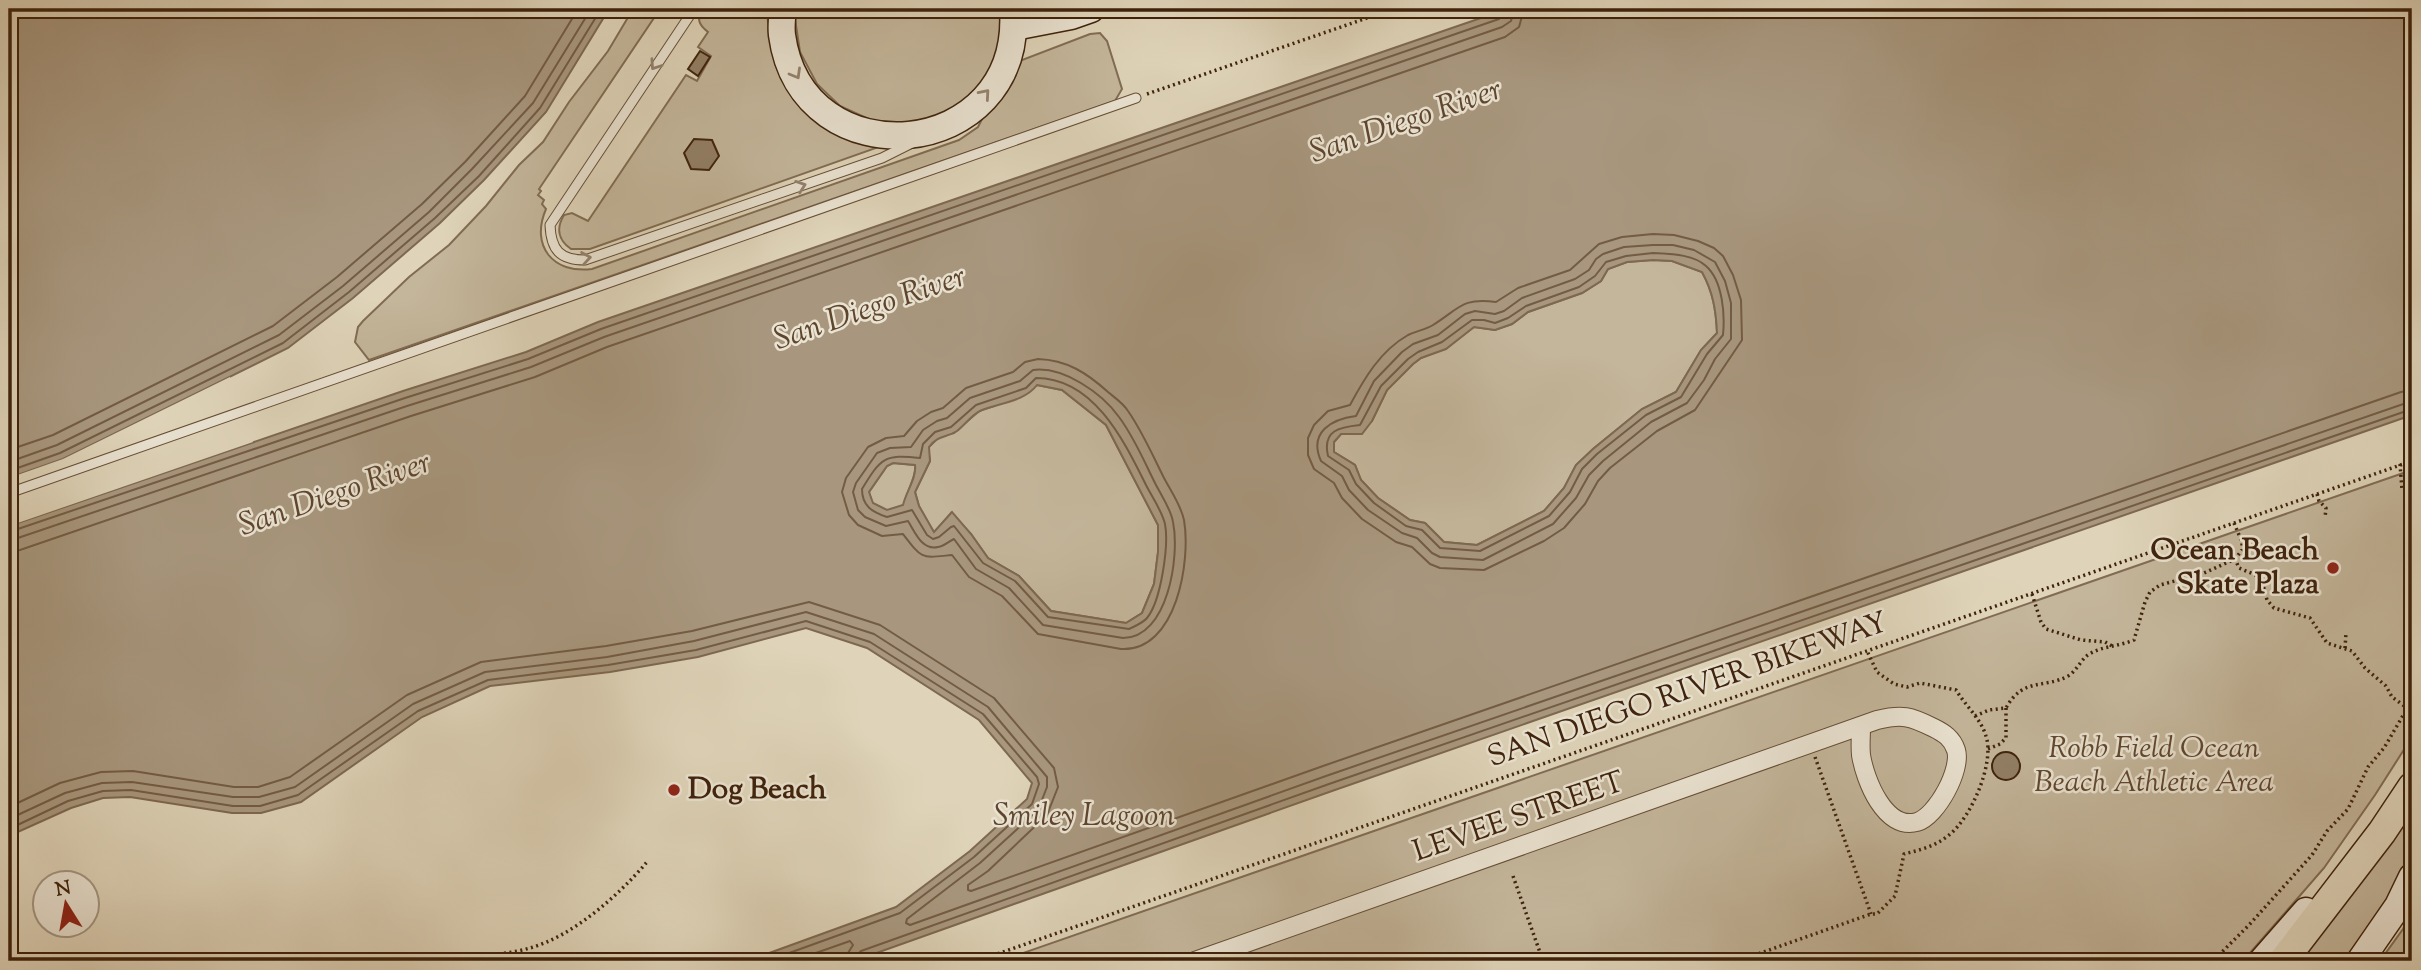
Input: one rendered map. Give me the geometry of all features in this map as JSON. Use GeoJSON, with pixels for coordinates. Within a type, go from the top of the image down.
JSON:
{"type":"FeatureCollection","features":[{"type":"Feature","properties":{"kind":"main road"},"geometry":{"type":"LineString","coordinates":[[2283,961],[2382,832],[2412,788]]}},
{"type":"Feature","properties":{"kind":"street"},"geometry":{"type":"LineString","coordinates":[[783,9],[782,35],[791,68],[809,96],[835,119],[866,133],[900,137],[934,131],[965,116],[990,92],[1007,61],[1013,18],[1070,16],[1091,9]]}},
{"type":"Feature","properties":{"kind":"street","name":"LEVEE STREET"},"geometry":{"type":"LineString","coordinates":[[1195,961],[1861,728],[1877,720],[1899,715],[1921,722],[1950,738],[1957,752],[1951,782],[1935,809],[1919,822],[1892,818],[1876,799],[1861,755],[1861,728]]}},
{"type":"Feature","properties":{"kind":"street"},"geometry":{"type":"LineString","coordinates":[[2262,961],[2334,880],[2382,832]]}},
{"type":"Feature","properties":{"kind":"street"},"geometry":{"type":"LineString","coordinates":[[2360,961],[2398,906],[2412,877]]}},
{"type":"Feature","properties":{"kind":"lane"},"geometry":{"type":"LineString","coordinates":[[694,9],[550,225],[550,240],[569,260],[585,260],[882,158],[934,131]]}},
{"type":"Feature","properties":{"kind":"lane"},"geometry":{"type":"LineString","coordinates":[[9,493],[1136,98]]}},
{"type":"Feature","properties":{"kind":"path"},"geometry":{"type":"LineString","coordinates":[[1136,98],[1393,9]]}},
{"type":"Feature","properties":{"kind":"path","name":"SAN DIEGO RIVER BIKEWAY"},"geometry":{"type":"LineString","coordinates":[[977,961],[2412,461]]}},
{"type":"Feature","properties":{"kind":"path"},"geometry":{"type":"LineString","coordinates":[[2400,464],[2402,490]]}},
{"type":"Feature","properties":{"kind":"path"},"geometry":{"type":"LineString","coordinates":[[2317,494],[2319,501],[2326,508],[2325,518]]}},
{"type":"Feature","properties":{"kind":"path"},"geometry":{"type":"LineString","coordinates":[[1988,750],[2006,738],[2006,708],[2020,691],[2029,685],[2064,678],[2071,674],[2082,659],[2093,652],[2134,640],[2145,602],[2150,592],[2160,585],[2204,573],[2235,559],[2242,550],[2242,542],[2234,523]]}},
{"type":"Feature","properties":{"kind":"path"},"geometry":{"type":"LineString","coordinates":[[2235,559],[2239,568],[2258,576],[2267,600],[2274,608],[2310,618],[2327,643],[2352,651],[2392,697],[2407,708]]}},
{"type":"Feature","properties":{"kind":"path"},"geometry":{"type":"LineString","coordinates":[[2032,594],[2040,622],[2046,629],[2081,640],[2105,642],[2114,647]]}},
{"type":"Feature","properties":{"kind":"path"},"geometry":{"type":"LineString","coordinates":[[2345,648],[2346,633]]}},
{"type":"Feature","properties":{"kind":"path"},"geometry":{"type":"LineString","coordinates":[[2209,961],[2222,953],[2312,855],[2327,831],[2348,809],[2368,767],[2384,748],[2412,699]]}},
{"type":"Feature","properties":{"kind":"path"},"geometry":{"type":"LineString","coordinates":[[1975,716],[1989,710],[2006,708]]}},
{"type":"Feature","properties":{"kind":"path"},"geometry":{"type":"LineString","coordinates":[[1811,745],[1871,914]]}},
{"type":"Feature","properties":{"kind":"path"},"geometry":{"type":"LineString","coordinates":[[433,961],[530,948],[563,934],[623,890],[647,862]]}},
{"type":"Feature","properties":{"kind":"path"},"geometry":{"type":"LineString","coordinates":[[1513,876],[1543,961]]}},
{"type":"Feature","properties":{"kind":"green space"},"geometry":{"type":"Polygon","coordinates":[[[633,9],[660,9],[539,189],[541,191],[538,195],[544,200],[542,204],[546,209],[542,222],[543,246],[548,255],[566,267],[592,269],[959,140],[978,127],[984,115],[1004,92],[1022,60],[1090,34],[1100,33],[1107,41],[1122,89],[1115,101],[369,360],[355,342],[358,327],[409,277],[449,245],[486,206],[519,165],[543,142],[608,51],[633,9]]]}},
{"type":"Feature","properties":{"kind":"green space"},"geometry":{"type":"Polygon","coordinates":[[[705,9],[767,9],[768,22],[781,65],[876,148],[590,249],[571,249],[563,242],[560,234],[564,215],[572,213],[588,221],[686,75],[697,81],[711,56],[698,47],[708,32],[699,21],[705,9]]]}},
{"type":"Feature","properties":{"kind":"green space"},"geometry":{"type":"Polygon","coordinates":[[[797,9],[1003,9],[997,61],[970,98],[938,118],[910,124],[873,121],[840,106],[817,84],[800,52],[795,19],[797,9]]]}},
{"type":"Feature","properties":{"kind":"green space"},"geometry":{"type":"Polygon","coordinates":[[[1672,261],[1702,272],[1713,301],[1717,333],[1701,350],[1676,392],[1642,409],[1593,449],[1576,465],[1564,488],[1544,511],[1477,545],[1444,542],[1425,523],[1410,520],[1378,498],[1361,480],[1355,465],[1334,452],[1334,442],[1341,434],[1372,421],[1387,390],[1421,358],[1446,348],[1474,327],[1495,330],[1512,324],[1528,312],[1582,293],[1601,281],[1608,269],[1627,262],[1672,261]]]}},
{"type":"Feature","properties":{"kind":"green space"},"geometry":{"type":"Polygon","coordinates":[[[1037,385],[1062,390],[1106,425],[1158,525],[1154,584],[1142,613],[1126,623],[1051,611],[1019,576],[988,558],[971,534],[951,513],[934,533],[919,506],[915,492],[930,461],[928,448],[939,437],[954,433],[979,411],[1037,385]]]}},
{"type":"Feature","properties":{"kind":"green space"},"geometry":{"type":"Polygon","coordinates":[[[893,463],[915,465],[915,470],[904,505],[887,511],[872,503],[869,492],[887,466],[893,463]]]}},
{"type":"Feature","properties":{"kind":"green space","name":"Robb Field Ocean Beach Athletic Area"},"geometry":{"type":"Polygon","coordinates":[[[2412,470],[2412,737],[2324,868],[2243,961],[1000,961],[2412,470]]]}},
{"type":"Feature","properties":{"kind":"green space"},"geometry":{"type":"Polygon","coordinates":[[[2412,808],[2414,839],[2406,870],[2382,911],[2362,938],[2343,961],[2295,961],[2412,808]]]}},
{"type":"Feature","properties":{"kind":"green space"},"geometry":{"type":"Polygon","coordinates":[[[2412,910],[2412,936],[2404,961],[2380,961],[2403,929],[2412,910]]]}},
{"type":"Feature","properties":{"kind":"water"},"geometry":{"type":"Polygon","coordinates":[[[9,9],[609,9],[546,112],[484,180],[440,223],[353,298],[288,348],[63,459],[9,478],[9,9]]]}},
{"type":"Feature","properties":{"kind":"water"},"geometry":{"type":"Polygon","coordinates":[[[1507,9],[2412,9],[2412,415],[1332,791],[854,961],[747,961],[896,907],[970,851],[1027,799],[1032,783],[979,720],[867,648],[806,628],[698,657],[610,672],[490,686],[422,717],[301,802],[261,813],[232,813],[130,797],[103,798],[71,808],[9,836],[9,526],[403,391],[526,352],[598,322],[1507,9]],[[1672,261],[1627,262],[1608,269],[1601,281],[1582,293],[1528,312],[1512,324],[1495,330],[1474,327],[1446,349],[1421,358],[1387,390],[1372,421],[1362,434],[1341,434],[1334,442],[1334,452],[1355,465],[1361,480],[1378,498],[1410,520],[1425,523],[1444,542],[1477,545],[1544,511],[1564,488],[1576,465],[1593,449],[1642,409],[1676,392],[1701,350],[1717,333],[1713,301],[1702,272],[1672,261]],[[1037,385],[1019,398],[978,412],[957,431],[932,443],[929,447],[930,461],[915,492],[919,506],[934,532],[952,512],[988,558],[1019,576],[1051,611],[1126,623],[1142,613],[1154,584],[1158,525],[1106,425],[1062,390],[1037,385]],[[893,463],[887,466],[869,492],[873,503],[887,510],[903,505],[913,480],[915,465],[893,463]]]}},
{"type":"Feature","properties":{"kind":"pier"},"geometry":{"type":"Polygon","coordinates":[[[230,377],[231,380],[64,463],[9,482],[9,478],[63,459],[230,377]]]}},
{"type":"Feature","properties":{"kind":"pier"},"geometry":{"type":"Polygon","coordinates":[[[252,439],[253,442],[9,526],[9,522],[252,439]]]}},
{"type":"Feature","properties":{"kind":"building"},"geometry":{"type":"Polygon","coordinates":[[[700,51],[710,57],[698,76],[688,69],[700,51]]]}},
{"type":"Feature","properties":{"kind":"building"},"geometry":{"type":"Polygon","coordinates":[[[694,139],[712,140],[719,156],[709,170],[691,169],[684,153],[694,139]]]}},
{"type":"Feature","properties":{"kind":"building"},"geometry":{"type":"Polygon","coordinates":[[[2006,752],[2016,756],[2020,766],[2016,776],[2006,780],[1996,776],[1992,766],[1996,756],[2006,752]]]}},
{"type":"Feature","properties":{"kind":"place","name":"Ocean Beach Skate Plaza"},"geometry":{"type":"Point","coordinates":[2333,568]}},
{"type":"Feature","properties":{"kind":"place","name":"Dog Beach"},"geometry":{"type":"Point","coordinates":[674,790]}},
{"type":"Feature","properties":{"kind":"water label","name":"San Diego River"},"geometry":{"type":"Point","coordinates":[1406,122]}},
{"type":"Feature","properties":{"kind":"water label","name":"San Diego River"},"geometry":{"type":"Point","coordinates":[870,309]}},
{"type":"Feature","properties":{"kind":"water label","name":"San Diego River"},"geometry":{"type":"Point","coordinates":[335,495]}},
{"type":"Feature","properties":{"kind":"water label","name":"Smiley Lagoon"},"geometry":{"type":"Point","coordinates":[1084,817]}}]}
